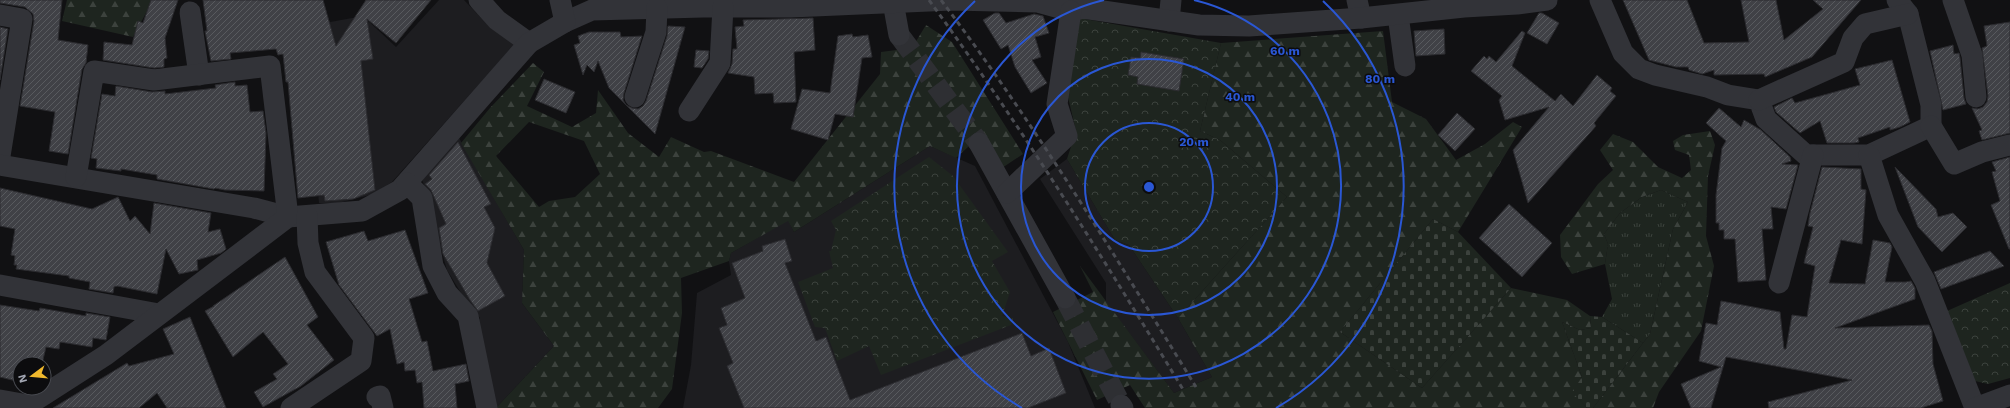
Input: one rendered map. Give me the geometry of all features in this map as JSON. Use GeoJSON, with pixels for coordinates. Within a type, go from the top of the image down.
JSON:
{"type":"FeatureCollection","features":[{"type":"Feature","properties":{"kind":"street"},"geometry":{"type":"LineString","coordinates":[[479,0],[497,20],[529,43]]}},
{"type":"Feature","properties":{"kind":"street"},"geometry":{"type":"LineString","coordinates":[[560,0],[565,22]]}},
{"type":"Feature","properties":{"kind":"street"},"geometry":{"type":"LineString","coordinates":[[0,165],[76,176],[297,217],[362,211],[400,190],[407,183],[529,43],[565,22],[590,5],[657,8],[710,5],[959,0],[1038,2],[1079,6],[1207,26],[1249,26],[1359,9],[1398,15],[1464,3],[1517,4],[1547,0]]}},
{"type":"Feature","properties":{"kind":"street"},"geometry":{"type":"LineString","coordinates":[[1169,21],[1171,0]]}},
{"type":"Feature","properties":{"kind":"street"},"geometry":{"type":"LineString","coordinates":[[1600,0],[1623,53],[1639,69],[1655,75],[1706,87],[1728,95],[1759,100],[1844,62],[1853,38],[1865,24],[1903,7],[1931,105],[1931,126],[1954,164],[1982,152],[2004,145],[2010,145]]}},
{"type":"Feature","properties":{"kind":"street"},"geometry":{"type":"LineString","coordinates":[[1953,0],[1972,55],[1976,96]]}},
{"type":"Feature","properties":{"kind":"street"},"geometry":{"type":"LineString","coordinates":[[893,2],[899,36]]}},
{"type":"Feature","properties":{"kind":"street"},"geometry":{"type":"LineString","coordinates":[[689,111],[720,63],[710,5]]}},
{"type":"Feature","properties":{"kind":"street"},"geometry":{"type":"LineString","coordinates":[[1007,193],[1067,136],[1057,104],[1079,6]]}},
{"type":"Feature","properties":{"kind":"street"},"geometry":{"type":"LineString","coordinates":[[635,97],[656,32],[657,8]]}},
{"type":"Feature","properties":{"kind":"street"},"geometry":{"type":"LineString","coordinates":[[0,15],[22,19],[0,156]]}},
{"type":"Feature","properties":{"kind":"street"},"geometry":{"type":"LineString","coordinates":[[1398,15],[1405,66]]}},
{"type":"Feature","properties":{"kind":"street"},"geometry":{"type":"LineString","coordinates":[[186,24],[199,75]]}},
{"type":"Feature","properties":{"kind":"street"},"geometry":{"type":"LineString","coordinates":[[76,176],[94,71],[154,80],[270,66],[297,217],[308,243],[315,272],[364,338],[361,361],[291,408]]}},
{"type":"Feature","properties":{"kind":"street"},"geometry":{"type":"LineString","coordinates":[[1759,100],[1766,119],[1806,155],[1869,155],[1931,126]]}},
{"type":"Feature","properties":{"kind":"street"},"geometry":{"type":"LineString","coordinates":[[979,143],[1065,298]]}},
{"type":"Feature","properties":{"kind":"street"},"geometry":{"type":"LineString","coordinates":[[1779,283],[1813,155]]}},
{"type":"Feature","properties":{"kind":"street"},"geometry":{"type":"LineString","coordinates":[[1869,155],[1888,215],[1925,281],[1975,408],[2010,395]]}},
{"type":"Feature","properties":{"kind":"street"},"geometry":{"type":"LineString","coordinates":[[407,183],[422,198],[433,266],[447,293],[468,316],[486,408]]}},
{"type":"Feature","properties":{"kind":"street"},"geometry":{"type":"LineString","coordinates":[[0,400],[27,406],[106,355],[159,314],[297,217]]}},
{"type":"Feature","properties":{"kind":"street"},"geometry":{"type":"LineString","coordinates":[[0,285],[159,314]]}},
{"type":"Feature","properties":{"kind":"shaded area"},"geometry":{"type":"Polygon","coordinates":[[[439,0],[464,0],[491,28],[515,44],[392,182],[374,194],[338,203],[319,203],[303,27],[363,16],[396,47],[439,0]]]}},
{"type":"Feature","properties":{"kind":"shaded area"},"geometry":{"type":"Polygon","coordinates":[[[459,138],[524,250],[522,303],[554,346],[496,408],[477,323],[480,318],[464,298],[447,270],[434,225],[432,205],[422,180],[459,138]]]}},
{"type":"Feature","properties":{"kind":"shaded area"},"geometry":{"type":"Polygon","coordinates":[[[930,146],[975,166],[1068,342],[1095,408],[683,408],[691,365],[697,293],[731,275],[729,261],[731,253],[788,220],[794,232],[930,146]]]}},
{"type":"Feature","properties":{"kind":"shaded area"},"geometry":{"type":"Polygon","coordinates":[[[1067,159],[1115,240],[1129,245],[1178,318],[1212,377],[1174,393],[1106,302],[1106,283],[1040,179],[1067,159]]]}},
{"type":"Feature","properties":{"kind":"green space"},"geometry":{"type":"Polygon","coordinates":[[[67,0],[153,0],[133,37],[62,21],[67,0]]]}},
{"type":"Feature","properties":{"kind":"green space"},"geometry":{"type":"Polygon","coordinates":[[[1079,18],[1221,43],[1200,131],[1220,140],[1287,197],[1178,318],[1129,245],[1115,240],[1067,159],[1076,131],[1068,97],[1079,18]]]}},
{"type":"Feature","properties":{"kind":"green space"},"geometry":{"type":"Polygon","coordinates":[[[926,25],[952,42],[1023,154],[1002,168],[980,136],[956,158],[930,146],[794,232],[788,221],[731,253],[729,261],[681,278],[682,313],[672,389],[658,408],[496,408],[554,346],[522,303],[524,250],[461,143],[490,108],[533,63],[544,72],[527,106],[572,127],[596,113],[598,90],[628,133],[659,157],[671,137],[704,152],[711,151],[794,182],[880,74],[881,52],[912,48],[926,25]],[[529,122],[496,156],[539,207],[549,201],[575,197],[600,174],[584,141],[529,122]]]}},
{"type":"Feature","properties":{"kind":"green space"},"geometry":{"type":"Polygon","coordinates":[[[1383,31],[1392,102],[1426,119],[1456,160],[1485,144],[1513,122],[1522,127],[1458,232],[1433,219],[1340,332],[1422,388],[1511,288],[1567,300],[1590,316],[1591,328],[1580,330],[1562,322],[1582,377],[1573,392],[1587,408],[1145,408],[1130,385],[1097,400],[1053,312],[1093,292],[1080,266],[1174,393],[1212,377],[1178,318],[1287,197],[1220,140],[1200,131],[1221,43],[1383,31]]]}},
{"type":"Feature","properties":{"kind":"green space"},"geometry":{"type":"Polygon","coordinates":[[[1710,131],[1715,145],[1708,176],[1706,236],[1714,266],[1701,331],[1659,392],[1653,408],[1593,408],[1650,334],[1673,229],[1688,202],[1661,190],[1642,197],[1620,213],[1604,234],[1608,244],[1605,264],[1572,274],[1561,257],[1560,235],[1598,184],[1613,170],[1600,150],[1613,134],[1633,142],[1658,167],[1682,178],[1691,170],[1689,155],[1675,150],[1673,141],[1683,135],[1710,131]]]}},
{"type":"Feature","properties":{"kind":"green space"},"geometry":{"type":"Polygon","coordinates":[[[929,157],[953,176],[1008,252],[992,261],[1010,292],[1002,316],[1013,318],[1011,325],[881,375],[869,346],[837,361],[825,328],[815,327],[798,282],[833,268],[829,251],[831,251],[836,230],[831,221],[929,157]]]}},
{"type":"Feature","properties":{"kind":"green space"},"geometry":{"type":"Polygon","coordinates":[[[1661,190],[1688,202],[1673,229],[1650,334],[1643,343],[1602,317],[1612,299],[1605,264],[1608,244],[1604,234],[1620,213],[1642,197],[1661,190]]]}},
{"type":"Feature","properties":{"kind":"green space"},"geometry":{"type":"Polygon","coordinates":[[[1433,219],[1458,232],[1511,288],[1422,388],[1340,332],[1433,219]]]}},
{"type":"Feature","properties":{"kind":"green space"},"geometry":{"type":"Polygon","coordinates":[[[2010,283],[2010,378],[1988,384],[1975,381],[1947,311],[2010,283]]]}},
{"type":"Feature","properties":{"kind":"green space"},"geometry":{"type":"Polygon","coordinates":[[[1590,316],[1602,317],[1643,343],[1593,408],[1587,408],[1572,392],[1582,377],[1562,322],[1580,330],[1591,328],[1590,316]]]}},
{"type":"Feature","properties":{"kind":"building"},"geometry":{"type":"Polygon","coordinates":[[[0,0],[62,0],[58,40],[88,45],[86,63],[82,69],[68,154],[49,151],[55,112],[20,106],[34,21],[33,14],[25,7],[0,3],[0,0]]]}},
{"type":"Feature","properties":{"kind":"building"},"geometry":{"type":"Polygon","coordinates":[[[151,0],[178,0],[165,38],[167,58],[164,59],[164,67],[154,68],[103,60],[104,42],[132,45],[138,21],[143,23],[151,0]]]}},
{"type":"Feature","properties":{"kind":"building"},"geometry":{"type":"Polygon","coordinates":[[[203,0],[323,0],[336,46],[366,0],[431,0],[396,43],[367,19],[373,59],[361,61],[375,190],[353,199],[325,201],[324,195],[298,198],[288,82],[286,82],[283,54],[278,55],[276,49],[230,53],[231,59],[211,61],[205,31],[207,31],[203,0]]]}},
{"type":"Feature","properties":{"kind":"building"},"geometry":{"type":"Polygon","coordinates":[[[1623,0],[1687,0],[1704,43],[1749,42],[1741,0],[1776,0],[1784,40],[1823,9],[1813,0],[1861,0],[1812,57],[1765,77],[1764,74],[1714,75],[1714,70],[1702,74],[1689,70],[1688,67],[1676,67],[1649,60],[1623,0]]]}},
{"type":"Feature","properties":{"kind":"building"},"geometry":{"type":"Polygon","coordinates":[[[995,13],[999,13],[1006,23],[1034,14],[1043,16],[1049,33],[1035,37],[1041,57],[1032,60],[1047,83],[1031,93],[1015,67],[1008,45],[1001,49],[983,20],[995,13]]]}},
{"type":"Feature","properties":{"kind":"building"},"geometry":{"type":"Polygon","coordinates":[[[1539,13],[1542,13],[1559,23],[1547,44],[1527,33],[1539,13]]]}},
{"type":"Feature","properties":{"kind":"building"},"geometry":{"type":"Polygon","coordinates":[[[813,18],[815,50],[794,52],[796,102],[774,103],[773,93],[755,94],[754,77],[728,73],[732,64],[733,49],[737,49],[735,27],[744,26],[743,20],[813,18]]]}},
{"type":"Feature","properties":{"kind":"building"},"geometry":{"type":"Polygon","coordinates":[[[2010,22],[2010,133],[1982,140],[1979,131],[1982,130],[1972,108],[1978,109],[1983,107],[1987,102],[1988,96],[1982,48],[1987,46],[1984,26],[2010,22]]]}},
{"type":"Feature","properties":{"kind":"building"},"geometry":{"type":"Polygon","coordinates":[[[668,26],[685,27],[655,134],[626,105],[638,109],[643,106],[646,101],[667,36],[668,26]]]}},
{"type":"Feature","properties":{"kind":"building"},"geometry":{"type":"Polygon","coordinates":[[[0,27],[8,29],[0,80],[0,27]]]}},
{"type":"Feature","properties":{"kind":"building"},"geometry":{"type":"Polygon","coordinates":[[[1444,29],[1445,54],[1416,56],[1414,31],[1444,29]]]}},
{"type":"Feature","properties":{"kind":"building"},"geometry":{"type":"Polygon","coordinates":[[[1522,31],[1525,33],[1512,66],[1555,101],[1561,94],[1573,106],[1597,75],[1612,88],[1610,91],[1616,96],[1594,123],[1596,126],[1528,203],[1513,150],[1549,107],[1505,120],[1499,100],[1502,96],[1471,71],[1484,56],[1487,59],[1489,56],[1496,62],[1522,31]]]}},
{"type":"Feature","properties":{"kind":"building"},"geometry":{"type":"Polygon","coordinates":[[[589,32],[620,32],[621,37],[642,36],[624,93],[623,100],[626,105],[609,88],[598,61],[594,72],[587,65],[583,75],[574,45],[580,43],[578,36],[589,32]]]}},
{"type":"Feature","properties":{"kind":"building"},"geometry":{"type":"Polygon","coordinates":[[[852,34],[853,37],[868,35],[872,57],[862,58],[853,117],[835,114],[828,140],[791,129],[802,89],[830,93],[838,36],[852,34]]]}},
{"type":"Feature","properties":{"kind":"building"},"geometry":{"type":"Polygon","coordinates":[[[1953,45],[1954,54],[1959,53],[1966,104],[1943,110],[1930,51],[1953,45]]]}},
{"type":"Feature","properties":{"kind":"building"},"geometry":{"type":"Polygon","coordinates":[[[696,50],[709,51],[708,59],[702,68],[694,67],[696,50]]]}},
{"type":"Feature","properties":{"kind":"building"},"geometry":{"type":"Polygon","coordinates":[[[1141,52],[1184,59],[1179,91],[1137,84],[1138,77],[1128,75],[1131,57],[1140,58],[1141,52]]]}},
{"type":"Feature","properties":{"kind":"building"},"geometry":{"type":"Polygon","coordinates":[[[1892,60],[1910,122],[1900,127],[1890,130],[1890,127],[1858,138],[1859,142],[1827,143],[1820,121],[1800,133],[1776,112],[1774,107],[1792,98],[1795,103],[1860,85],[1855,69],[1892,60]]]}},
{"type":"Feature","properties":{"kind":"building"},"geometry":{"type":"Polygon","coordinates":[[[544,79],[575,92],[566,113],[535,100],[544,79]]]}},
{"type":"Feature","properties":{"kind":"building"},"geometry":{"type":"Polygon","coordinates":[[[235,82],[235,86],[247,85],[250,112],[263,111],[266,133],[264,191],[214,189],[157,179],[157,175],[121,169],[121,171],[96,168],[97,159],[91,158],[102,94],[115,96],[116,86],[152,92],[165,91],[165,94],[216,88],[215,85],[235,82]]]}},
{"type":"Feature","properties":{"kind":"building"},"geometry":{"type":"Polygon","coordinates":[[[1719,108],[1741,127],[1744,120],[1761,130],[1790,157],[1791,161],[1782,164],[1798,165],[1786,209],[1771,207],[1773,229],[1762,229],[1766,280],[1738,282],[1735,239],[1724,239],[1724,230],[1719,230],[1719,223],[1716,223],[1716,195],[1722,148],[1726,141],[1706,123],[1719,108]]]}},
{"type":"Feature","properties":{"kind":"building"},"geometry":{"type":"Polygon","coordinates":[[[1457,113],[1475,129],[1455,151],[1438,135],[1457,113]]]}},
{"type":"Feature","properties":{"kind":"building"},"geometry":{"type":"Polygon","coordinates":[[[458,142],[491,204],[484,207],[495,228],[487,263],[505,296],[478,311],[443,254],[439,228],[446,224],[431,190],[425,184],[432,179],[429,175],[458,142]]]}},
{"type":"Feature","properties":{"kind":"building"},"geometry":{"type":"Polygon","coordinates":[[[2010,157],[2009,249],[1991,205],[2000,201],[1992,172],[1996,171],[1992,162],[2010,157]]]}},
{"type":"Feature","properties":{"kind":"building"},"geometry":{"type":"Polygon","coordinates":[[[1822,167],[1861,169],[1861,189],[1866,190],[1862,244],[1841,240],[1829,283],[1865,284],[1873,240],[1890,243],[1892,247],[1885,282],[1911,281],[1915,288],[1915,299],[1835,328],[1929,325],[1932,331],[1933,364],[1943,401],[1921,408],[1769,408],[1768,402],[1852,380],[1726,357],[1711,408],[1691,408],[1681,384],[1721,367],[1699,361],[1706,323],[1717,325],[1721,301],[1780,312],[1784,349],[1786,349],[1792,315],[1807,317],[1815,266],[1804,263],[1813,227],[1808,226],[1810,213],[1822,167]]]}},
{"type":"Feature","properties":{"kind":"building"},"geometry":{"type":"Polygon","coordinates":[[[1895,167],[1936,209],[1938,217],[1953,213],[1967,227],[1942,252],[1918,227],[1895,167]]]}},
{"type":"Feature","properties":{"kind":"building"},"geometry":{"type":"Polygon","coordinates":[[[0,188],[92,209],[118,197],[130,221],[135,216],[150,234],[154,203],[211,213],[208,232],[220,229],[226,249],[221,253],[197,260],[198,270],[179,274],[166,249],[157,294],[117,286],[114,287],[113,293],[89,289],[90,282],[69,278],[69,276],[16,269],[17,265],[14,265],[15,256],[11,255],[15,229],[0,226],[0,188]]]}},
{"type":"Feature","properties":{"kind":"building"},"geometry":{"type":"Polygon","coordinates":[[[1509,204],[1552,243],[1522,277],[1479,238],[1509,204]]]}},
{"type":"Feature","properties":{"kind":"building"},"geometry":{"type":"Polygon","coordinates":[[[405,230],[428,293],[409,299],[422,342],[427,341],[433,371],[466,364],[469,381],[455,384],[457,408],[424,408],[422,382],[417,383],[415,370],[405,371],[404,362],[397,364],[390,329],[377,336],[339,285],[326,242],[364,231],[368,241],[405,230]]]}},
{"type":"Feature","properties":{"kind":"building"},"geometry":{"type":"Polygon","coordinates":[[[785,239],[792,261],[785,263],[816,341],[826,337],[850,400],[1022,333],[1031,356],[1049,348],[1066,393],[1028,408],[744,408],[727,366],[733,363],[719,328],[727,325],[721,308],[745,298],[732,263],[763,251],[762,246],[785,239]]]}},
{"type":"Feature","properties":{"kind":"building"},"geometry":{"type":"Polygon","coordinates":[[[1990,251],[2004,266],[1941,289],[1934,272],[1990,251]]]}},
{"type":"Feature","properties":{"kind":"building"},"geometry":{"type":"Polygon","coordinates":[[[285,257],[318,317],[307,325],[334,360],[301,386],[263,407],[254,392],[277,379],[273,374],[288,364],[263,332],[233,357],[205,311],[285,257]]]}},
{"type":"Feature","properties":{"kind":"building"},"geometry":{"type":"Polygon","coordinates":[[[0,305],[39,311],[40,308],[86,316],[86,313],[110,317],[106,340],[93,338],[92,347],[60,342],[59,349],[46,347],[44,356],[12,356],[12,380],[0,377],[0,305]]]}},
{"type":"Feature","properties":{"kind":"building"},"geometry":{"type":"Polygon","coordinates":[[[190,317],[226,408],[167,408],[157,393],[139,408],[53,408],[127,363],[129,366],[174,354],[163,329],[190,317]]]}},
{"type":"Feature","properties":{"kind":"tunnel"},"geometry":{"type":"LineString","coordinates":[[899,35],[979,143]]}},
{"type":"Feature","properties":{"kind":"tunnel"},"geometry":{"type":"LineString","coordinates":[[1065,298],[1121,405]]}},
{"type":"Feature","properties":{"kind":"railway"},"geometry":{"type":"LineString","coordinates":[[929,0],[1029,144],[1061,193],[1184,391]]}},
{"type":"Feature","properties":{"kind":"railway"},"geometry":{"type":"LineString","coordinates":[[941,0],[1009,94],[1073,190],[1196,387]]}}]}
